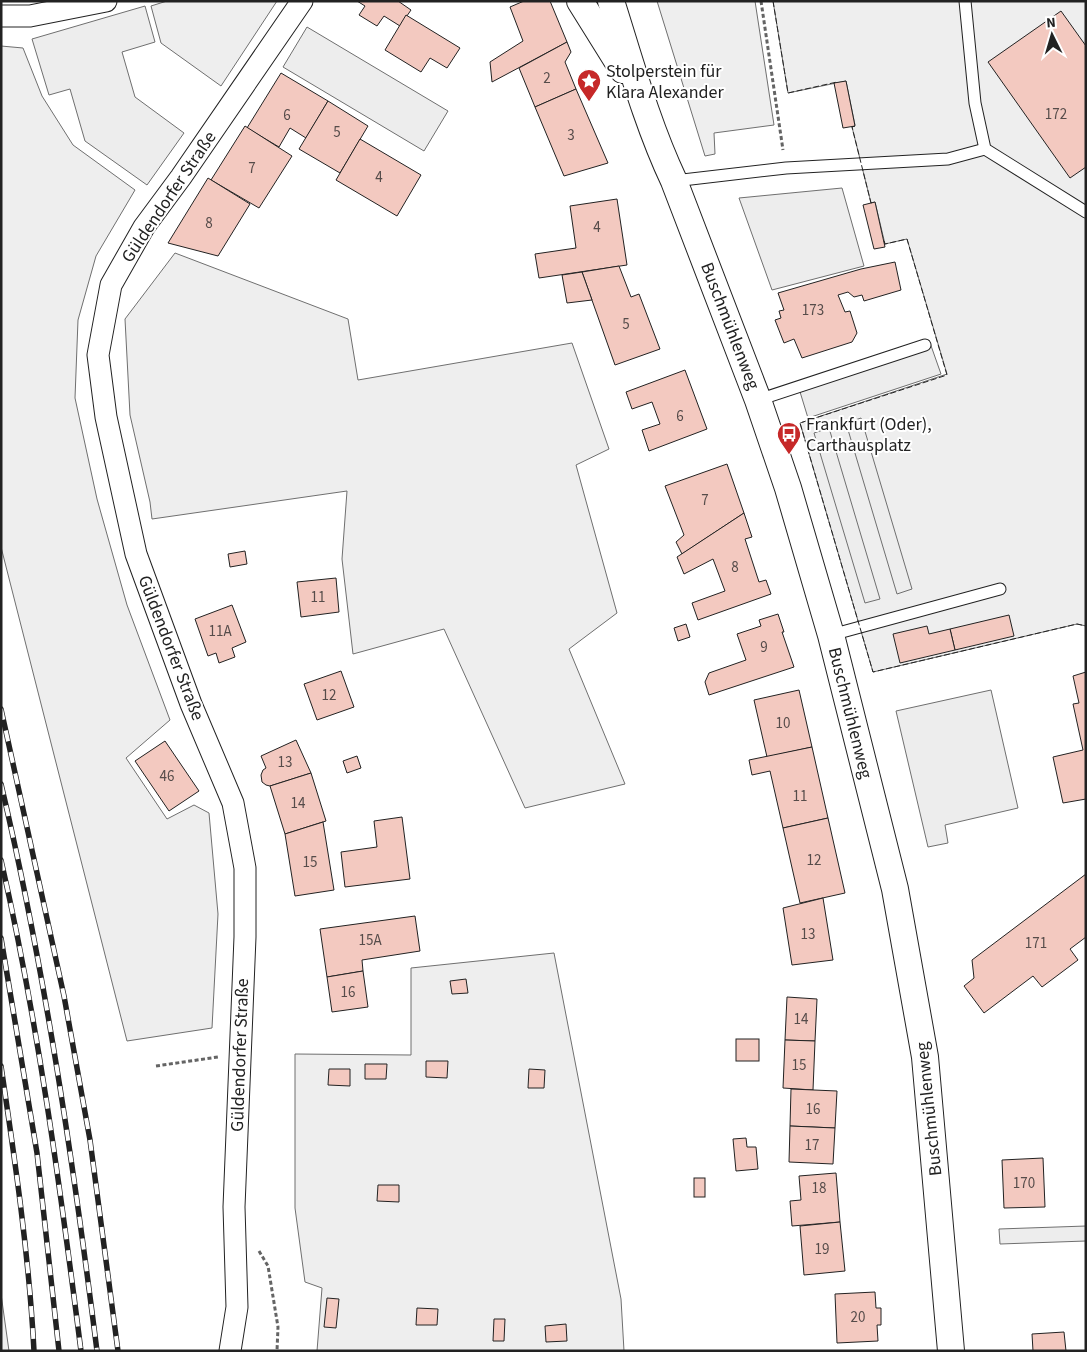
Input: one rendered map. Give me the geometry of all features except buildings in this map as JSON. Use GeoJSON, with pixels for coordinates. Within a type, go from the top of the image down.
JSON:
{"type":"FeatureCollection","features":[{"type":"Feature","properties":{"kind":"street"},"geometry":{"type":"LineString","coordinates":[[1,16],[30,16],[106,1]]}},
{"type":"Feature","properties":{"kind":"street","name":"Güldendorfer Straße"},"geometry":{"type":"LineString","coordinates":[[230,1351],[237,1307],[234,1207],[245,937],[245,868],[233,803],[191,704],[136,554],[106,417],[98,355],[111,285],[144,227],[182,177],[302,1]]}},
{"type":"Feature","properties":{"kind":"street","name":"Buschmühlenweg"},"geometry":{"type":"LineString","coordinates":[[580,1],[643,100]]}},
{"type":"Feature","properties":{"kind":"street","name":"Buschmühlenweg"},"geometry":{"type":"LineString","coordinates":[[611,1],[665,161],[758,400],[788,488],[830,635],[895,889],[925,1057],[951,1351]]}},
{"type":"Feature","properties":{"kind":"lane"},"geometry":{"type":"LineString","coordinates":[[965,1],[975,103],[985,149],[1086,212]]}},
{"type":"Feature","properties":{"kind":"lane"},"geometry":{"type":"LineString","coordinates":[[674,181],[786,168],[948,159],[985,149]]}},
{"type":"Feature","properties":{"kind":"lane"},"geometry":{"type":"LineString","coordinates":[[758,400],[926,345]]}},
{"type":"Feature","properties":{"kind":"lane"},"geometry":{"type":"LineString","coordinates":[[830,635],[1000,589]]}},
{"type":"Feature","properties":{"kind":"path"},"geometry":{"type":"LineString","coordinates":[[761,1],[786,168]]}},
{"type":"Feature","properties":{"kind":"path"},"geometry":{"type":"LineString","coordinates":[[156,1066],[241,1054]]}},
{"type":"Feature","properties":{"kind":"path"},"geometry":{"type":"LineString","coordinates":[[258,1249],[268,1266],[278,1327],[277,1351]]}},
{"type":"Feature","properties":{"kind":"shaded area"},"geometry":{"type":"Polygon","coordinates":[[[167,1],[277,1],[221,86],[161,43],[151,6],[167,1]]]}},
{"type":"Feature","properties":{"kind":"shaded area"},"geometry":{"type":"Polygon","coordinates":[[[657,1],[755,1],[774,125],[714,133],[715,154],[705,156],[657,1]]]}},
{"type":"Feature","properties":{"kind":"shaded area"},"geometry":{"type":"Polygon","coordinates":[[[773,1],[1086,1],[1086,626],[1077,624],[873,672],[800,423],[947,374],[907,239],[885,244],[875,202],[871,203],[852,127],[855,125],[846,81],[788,93],[773,1]]]}},
{"type":"Feature","properties":{"kind":"shaded area"},"geometry":{"type":"Polygon","coordinates":[[[145,6],[155,42],[122,52],[135,97],[184,133],[147,185],[85,141],[70,89],[49,95],[32,39],[145,6]]]}},
{"type":"Feature","properties":{"kind":"shaded area"},"geometry":{"type":"Polygon","coordinates":[[[307,27],[448,111],[424,151],[283,67],[307,27]]]}},
{"type":"Feature","properties":{"kind":"shaded area"},"geometry":{"type":"Polygon","coordinates":[[[1,46],[23,48],[42,96],[73,145],[135,190],[96,256],[78,320],[75,398],[97,499],[127,605],[170,720],[126,758],[167,819],[194,805],[209,813],[218,914],[212,1028],[127,1041],[1,547],[1,46]]]}},
{"type":"Feature","properties":{"kind":"shaded area"},"geometry":{"type":"Polygon","coordinates":[[[842,188],[864,266],[772,290],[739,198],[842,188]]]}},
{"type":"Feature","properties":{"kind":"shaded area"},"geometry":{"type":"Polygon","coordinates":[[[175,253],[348,319],[358,380],[572,343],[609,449],[576,465],[617,613],[569,649],[625,784],[525,808],[444,629],[353,654],[342,559],[347,491],[152,519],[150,502],[130,415],[125,319],[175,253]]]}},
{"type":"Feature","properties":{"kind":"shaded area"},"geometry":{"type":"Polygon","coordinates":[[[929,340],[941,374],[808,418],[797,382],[929,340]]]}},
{"type":"Feature","properties":{"kind":"shaded area"},"geometry":{"type":"Polygon","coordinates":[[[861,418],[912,589],[897,594],[846,423],[861,418]]]}},
{"type":"Feature","properties":{"kind":"shaded area"},"geometry":{"type":"Polygon","coordinates":[[[829,428],[880,599],[865,603],[814,433],[829,428]]]}},
{"type":"Feature","properties":{"kind":"shaded area"},"geometry":{"type":"Polygon","coordinates":[[[991,690],[1018,808],[945,825],[948,843],[928,847],[896,711],[991,690]]]}},
{"type":"Feature","properties":{"kind":"shaded area"},"geometry":{"type":"Polygon","coordinates":[[[554,953],[621,1299],[624,1351],[317,1351],[322,1288],[305,1282],[295,1208],[295,1054],[411,1055],[411,968],[554,953]]]}},
{"type":"Feature","properties":{"kind":"shaded area"},"geometry":{"type":"Polygon","coordinates":[[[1086,1226],[1086,1241],[1000,1244],[999,1229],[1086,1226]]]}},
{"type":"Feature","properties":{"kind":"shaded area"},"geometry":{"type":"Polygon","coordinates":[[[1,1294],[9,1351],[1,1351],[1,1294]]]}},
{"type":"Feature","properties":{"kind":"railway"},"geometry":{"type":"LineString","coordinates":[[1,709],[64,996],[90,1140],[118,1351]]}},
{"type":"Feature","properties":{"kind":"railway"},"geometry":{"type":"LineString","coordinates":[[1,784],[17,854],[44,995],[68,1137],[97,1351]]}},
{"type":"Feature","properties":{"kind":"railway"},"geometry":{"type":"LineString","coordinates":[[1,860],[26,982],[47,1104],[81,1351]]}},
{"type":"Feature","properties":{"kind":"railway"},"geometry":{"type":"LineString","coordinates":[[1,938],[37,1153],[59,1351]]}},
{"type":"Feature","properties":{"kind":"railway"},"geometry":{"type":"LineString","coordinates":[[1,1066],[25,1244],[34,1351]]}},
{"type":"Feature","properties":{"kind":"fence"},"geometry":{"type":"LineString","coordinates":[[773,1],[788,93],[837,82]]}},
{"type":"Feature","properties":{"kind":"fence"},"geometry":{"type":"LineString","coordinates":[[855,126],[852,127],[871,203],[873,202]]}},
{"type":"Feature","properties":{"kind":"fence"},"geometry":{"type":"LineString","coordinates":[[884,241],[885,244],[907,239],[947,375],[800,423],[873,672],[1077,624],[1086,626]]}},
{"type":"Feature","properties":{"kind":"place","name":"Stolperstein für Klara Alexander"},"geometry":{"type":"Point","coordinates":[589,102]}},
{"type":"Feature","properties":{"kind":"place","name":"Frankfurt (Oder), Carthausplatz"},"geometry":{"type":"Point","coordinates":[789,455]}}]}
